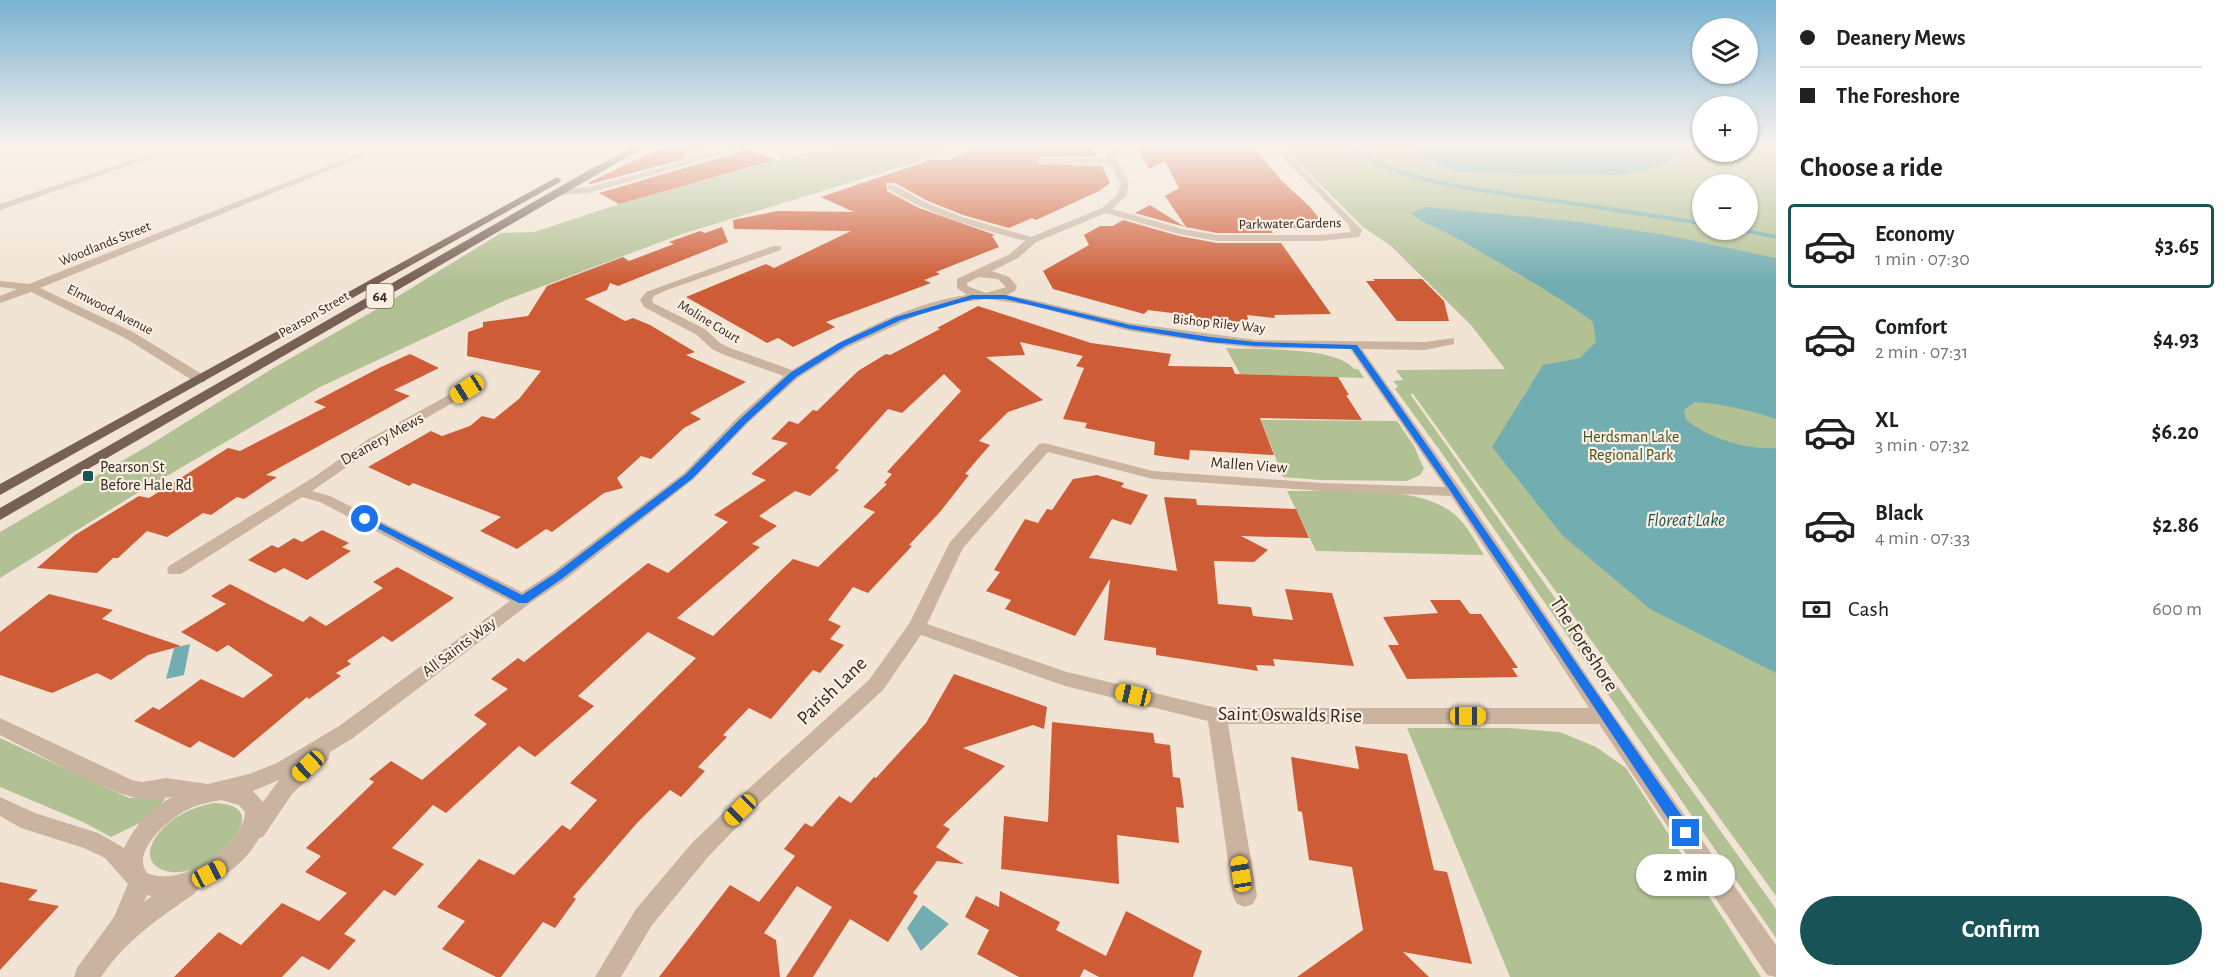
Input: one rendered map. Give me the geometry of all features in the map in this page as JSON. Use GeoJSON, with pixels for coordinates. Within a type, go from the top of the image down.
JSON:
{"type":"FeatureCollection","features":[{"type":"Feature","properties":{"kind":"main road","name":"Pearson Street"},"geometry":{"type":"LineString","coordinates":[[0,490],[535,191]]}},
{"type":"Feature","properties":{"kind":"main road","name":"Pearson Street"},"geometry":{"type":"LineString","coordinates":[[0,515],[558,192]]}},
{"type":"Feature","properties":{"kind":"street"},"geometry":{"type":"LineString","coordinates":[[0,207],[45,191]]}},
{"type":"Feature","properties":{"kind":"street","name":"Woodlands Street"},"geometry":{"type":"LineString","coordinates":[[0,300],[274,191]]}},
{"type":"Feature","properties":{"kind":"street"},"geometry":{"type":"LineString","coordinates":[[558,192],[581,191]]}},
{"type":"Feature","properties":{"kind":"street"},"geometry":{"type":"LineString","coordinates":[[897,191],[921,205],[1032,240]]}},
{"type":"Feature","properties":{"kind":"street"},"geometry":{"type":"LineString","coordinates":[[987,296],[967,292],[960,284],[966,278],[1014,256],[1032,240],[1105,210],[1121,196],[1124,191]]}},
{"type":"Feature","properties":{"kind":"street","name":"Parkwater Gardens"},"geometry":{"type":"LineString","coordinates":[[1105,210],[1182,232],[1217,238],[1340,238],[1355,235],[1357,230],[1351,222],[1320,191]]}},
{"type":"Feature","properties":{"kind":"street"},"geometry":{"type":"LineString","coordinates":[[0,198],[23,198]]}},
{"type":"Feature","properties":{"kind":"street","name":"Moline Court"},"geometry":{"type":"LineString","coordinates":[[777,248],[663,288],[650,294],[646,300],[648,305],[701,332],[716,346],[793,375]]}},
{"type":"Feature","properties":{"kind":"street"},"geometry":{"type":"LineString","coordinates":[[919,311],[955,300],[1007,292],[1011,289],[1009,265],[1014,256]]}},
{"type":"Feature","properties":{"kind":"street"},"geometry":{"type":"LineString","coordinates":[[919,311],[940,301],[966,278],[994,274],[1068,312]]}},
{"type":"Feature","properties":{"kind":"street","name":"Elmwood Avenue"},"geometry":{"type":"LineString","coordinates":[[0,284],[33,288],[129,335],[200,379]]}},
{"type":"Feature","properties":{"kind":"street","name":"Bishop Riley Way"},"geometry":{"type":"LineString","coordinates":[[987,296],[1005,297],[1130,327],[1256,344],[1425,346],[1450,341]]}},
{"type":"Feature","properties":{"kind":"street","name":"All Saints Way"},"geometry":{"type":"LineString","coordinates":[[346,732],[523,600],[560,576],[689,476],[744,420],[793,375],[842,345],[919,311]]}},
{"type":"Feature","properties":{"kind":"street","name":"The Foreshore"},"geometry":{"type":"LineString","coordinates":[[1354,346],[1456,492],[1604,716],[1776,966]]}},
{"type":"Feature","properties":{"kind":"street","name":"Deanery Mews"},"geometry":{"type":"LineString","coordinates":[[175,570],[319,480],[337,464],[467,389]]}},
{"type":"Feature","properties":{"kind":"street","name":"Mallen View"},"geometry":{"type":"LineString","coordinates":[[1044,447],[1094,462],[1153,475],[1322,488],[1456,492]]}},
{"type":"Feature","properties":{"kind":"street","name":"Parish Lane"},"geometry":{"type":"LineString","coordinates":[[607,977],[644,917],[700,850],[753,796],[876,685],[917,627],[956,546],[1044,447]]}},
{"type":"Feature","properties":{"kind":"street"},"geometry":{"type":"LineString","coordinates":[[300,492],[325,499],[523,600]]}},
{"type":"Feature","properties":{"kind":"street","name":"Saint Oswalds Rise"},"geometry":{"type":"LineString","coordinates":[[917,627],[1057,676],[1217,716],[1604,716]]}},
{"type":"Feature","properties":{"kind":"street"},"geometry":{"type":"LineString","coordinates":[[1217,716],[1245,896]]}},
{"type":"Feature","properties":{"kind":"street"},"geometry":{"type":"LineString","coordinates":[[0,726],[89,771],[129,788],[142,791],[166,787],[236,792],[248,798],[255,808],[256,820],[251,836]]}},
{"type":"Feature","properties":{"kind":"street"},"geometry":{"type":"LineString","coordinates":[[86,977],[122,925],[136,877],[130,859],[135,844],[145,830],[177,805],[196,796],[254,782],[284,769],[346,732]]}},
{"type":"Feature","properties":{"kind":"street"},"geometry":{"type":"LineString","coordinates":[[106,950],[139,918],[220,868],[238,852],[285,788],[346,732]]}},
{"type":"Feature","properties":{"kind":"street"},"geometry":{"type":"LineString","coordinates":[[0,806],[29,820],[90,840],[113,851],[136,877],[156,888],[176,887],[198,880]]}},
{"type":"Feature","properties":{"kind":"green space"},"geometry":{"type":"Polygon","coordinates":[[[667,191],[823,191],[682,234],[506,300],[320,387],[134,495],[0,578],[0,532],[151,444],[275,367],[379,308],[501,233],[534,232],[667,191]]]}},
{"type":"Feature","properties":{"kind":"green space","name":"Herdsman Lake Regional Park"},"geometry":{"type":"Polygon","coordinates":[[[1327,191],[1692,191],[1692,240],[1758,240],[1758,191],[1776,191],[1776,896],[1413,394],[1410,394],[1776,909],[1776,938],[1441,452],[1395,389],[1398,386],[1393,381],[1403,380],[1396,370],[1505,369],[1471,325],[1391,246],[1363,227],[1327,191]]]}},
{"type":"Feature","properties":{"kind":"green space"},"geometry":{"type":"Polygon","coordinates":[[[1226,348],[1295,351],[1331,356],[1358,369],[1364,378],[1240,374],[1226,348]]]}},
{"type":"Feature","properties":{"kind":"green space"},"geometry":{"type":"Polygon","coordinates":[[[1261,420],[1397,421],[1414,446],[1424,469],[1420,475],[1407,481],[1320,480],[1283,477],[1261,420]]]}},
{"type":"Feature","properties":{"kind":"green space"},"geometry":{"type":"Polygon","coordinates":[[[1287,491],[1374,491],[1418,497],[1438,504],[1459,518],[1484,555],[1316,551],[1287,491]]]}},
{"type":"Feature","properties":{"kind":"green space"},"geometry":{"type":"Polygon","coordinates":[[[1407,728],[1509,728],[1560,732],[1596,747],[1626,768],[1761,977],[1510,977],[1407,728]]]}},
{"type":"Feature","properties":{"kind":"green space"},"geometry":{"type":"Polygon","coordinates":[[[0,738],[129,798],[165,797],[164,801],[142,822],[111,837],[83,822],[0,787],[0,738]]]}},
{"type":"Feature","properties":{"kind":"green space"},"geometry":{"type":"Polygon","coordinates":[[[214,803],[232,806],[241,813],[242,823],[228,845],[203,865],[191,870],[171,872],[156,866],[151,860],[150,853],[158,834],[183,813],[214,803]]]}},
{"type":"Feature","properties":{"kind":"water","name":"Floreat Lake"},"geometry":{"type":"Polygon","coordinates":[[[1426,207],[1571,221],[1666,235],[1776,258],[1776,419],[1736,408],[1695,402],[1684,410],[1686,420],[1728,442],[1753,447],[1776,448],[1776,673],[1650,609],[1562,535],[1492,447],[1543,365],[1580,358],[1596,342],[1593,322],[1525,278],[1449,234],[1421,221],[1411,213],[1426,207]]]}},
{"type":"Feature","properties":{"kind":"water"},"geometry":{"type":"Polygon","coordinates":[[[190,644],[184,675],[166,679],[174,648],[190,644]]]}},
{"type":"Feature","properties":{"kind":"water"},"geometry":{"type":"Polygon","coordinates":[[[923,905],[949,924],[921,951],[907,928],[923,905]]]}},
{"type":"Feature","properties":{"kind":"building"},"geometry":{"type":"Polygon","coordinates":[[[607,191],[667,191],[619,204],[599,193],[607,191]]]}},
{"type":"Feature","properties":{"kind":"building"},"geometry":{"type":"Polygon","coordinates":[[[840,191],[887,191],[919,208],[995,235],[992,236],[999,247],[936,272],[940,274],[924,280],[931,283],[826,322],[835,327],[793,347],[778,338],[767,343],[686,297],[766,264],[774,268],[851,231],[734,229],[733,220],[778,211],[854,212],[821,197],[840,191]]]}},
{"type":"Feature","properties":{"kind":"building"},"geometry":{"type":"Polygon","coordinates":[[[909,191],[1100,191],[1036,220],[1032,218],[1009,228],[963,215],[909,191]]]}},
{"type":"Feature","properties":{"kind":"building"},"geometry":{"type":"Polygon","coordinates":[[[1174,191],[1292,191],[1327,227],[1270,229],[1273,233],[1217,233],[1186,227],[1165,196],[1174,191]]]}},
{"type":"Feature","properties":{"kind":"building"},"geometry":{"type":"Polygon","coordinates":[[[1150,205],[1185,227],[1135,213],[1150,205]]]}},
{"type":"Feature","properties":{"kind":"building"},"geometry":{"type":"Polygon","coordinates":[[[1123,220],[1179,236],[1217,243],[1281,243],[1331,314],[1274,315],[1275,318],[1247,315],[1249,324],[1218,323],[1196,320],[1196,316],[1148,310],[1144,314],[1053,289],[1043,271],[1089,245],[1084,235],[1100,226],[1113,226],[1123,220]]]}},
{"type":"Feature","properties":{"kind":"building"},"geometry":{"type":"Polygon","coordinates":[[[722,227],[728,242],[618,286],[610,283],[607,290],[585,299],[625,321],[633,318],[650,325],[695,352],[686,355],[746,382],[690,413],[701,419],[684,428],[651,459],[641,456],[617,478],[623,488],[604,493],[552,532],[546,529],[517,549],[480,531],[501,517],[413,483],[409,486],[368,467],[431,431],[442,436],[470,426],[482,416],[494,419],[519,399],[541,371],[467,356],[468,332],[483,327],[483,322],[528,316],[547,286],[623,257],[629,261],[674,244],[669,242],[700,231],[705,233],[722,227]]]}},
{"type":"Feature","properties":{"kind":"building"},"geometry":{"type":"Polygon","coordinates":[[[1373,279],[1422,279],[1444,301],[1449,321],[1397,321],[1366,281],[1375,281],[1373,279]]]}},
{"type":"Feature","properties":{"kind":"building"},"geometry":{"type":"Polygon","coordinates":[[[978,306],[1091,343],[1171,354],[1168,366],[1232,367],[1235,374],[1338,377],[1362,420],[1260,418],[1274,455],[1190,450],[1189,460],[1154,455],[1155,442],[1085,428],[1087,423],[1063,419],[1084,368],[1076,366],[1083,356],[1020,342],[1025,355],[986,357],[1043,400],[1008,412],[979,441],[990,445],[965,474],[969,475],[940,512],[909,545],[912,546],[868,593],[853,587],[828,620],[841,626],[830,639],[844,645],[820,673],[813,670],[771,719],[749,708],[723,735],[727,737],[698,767],[705,771],[681,797],[670,790],[637,823],[573,897],[576,899],[555,928],[543,922],[501,977],[496,977],[442,949],[465,921],[437,907],[479,859],[514,875],[562,825],[570,830],[597,800],[570,783],[696,658],[648,632],[578,696],[594,706],[535,757],[519,746],[446,813],[433,805],[392,848],[424,864],[395,896],[384,890],[344,934],[356,940],[329,970],[302,956],[282,977],[174,977],[219,932],[241,945],[282,903],[319,921],[347,893],[305,872],[321,856],[306,848],[374,782],[369,779],[391,761],[422,780],[487,724],[474,715],[508,689],[491,679],[518,658],[524,662],[648,563],[668,573],[728,522],[714,515],[766,480],[751,474],[788,443],[771,439],[789,421],[798,424],[813,410],[817,411],[858,371],[886,354],[890,355],[940,329],[937,328],[978,306]],[[944,374],[902,413],[888,409],[835,468],[839,470],[810,496],[795,491],[759,516],[777,526],[752,544],[760,547],[677,618],[713,636],[793,559],[818,567],[875,512],[863,507],[887,484],[884,483],[892,474],[887,472],[961,391],[944,374]]]}},
{"type":"Feature","properties":{"kind":"building"},"geometry":{"type":"Polygon","coordinates":[[[410,354],[439,368],[394,390],[410,396],[266,475],[277,477],[244,499],[237,497],[211,515],[203,513],[167,537],[147,531],[118,558],[113,558],[97,573],[37,568],[75,535],[139,496],[149,498],[228,448],[240,451],[326,407],[314,402],[410,354]]]}},
{"type":"Feature","properties":{"kind":"building"},"geometry":{"type":"Polygon","coordinates":[[[1097,475],[1124,483],[1121,487],[1148,495],[1131,525],[1112,519],[1089,558],[1177,571],[1164,497],[1196,499],[1197,505],[1296,509],[1309,538],[1241,536],[1268,550],[1254,562],[1214,561],[1218,604],[1251,607],[1253,616],[1293,620],[1285,589],[1332,593],[1354,666],[1273,659],[1275,666],[1256,665],[1258,671],[1156,655],[1156,648],[1104,640],[1110,579],[1075,636],[1005,609],[1011,600],[986,591],[1000,572],[994,570],[1025,519],[1038,523],[1047,509],[1052,510],[1073,479],[1097,475]]]}},
{"type":"Feature","properties":{"kind":"building"},"geometry":{"type":"Polygon","coordinates":[[[322,530],[349,543],[342,547],[351,551],[307,580],[284,568],[275,573],[248,560],[272,545],[278,548],[294,538],[302,542],[322,530]]]}},
{"type":"Feature","properties":{"kind":"building"},"geometry":{"type":"Polygon","coordinates":[[[397,567],[454,598],[392,642],[383,636],[347,661],[351,664],[336,673],[341,676],[309,699],[307,697],[234,758],[199,741],[190,748],[134,721],[153,707],[159,710],[201,679],[243,698],[273,675],[228,645],[217,652],[181,632],[226,604],[211,596],[230,584],[303,622],[310,616],[326,626],[383,588],[373,582],[397,567]]]}},
{"type":"Feature","properties":{"kind":"building"},"geometry":{"type":"Polygon","coordinates":[[[49,594],[113,610],[102,619],[181,646],[148,655],[111,680],[97,673],[52,693],[0,675],[0,632],[49,594]]]}},
{"type":"Feature","properties":{"kind":"building"},"geometry":{"type":"Polygon","coordinates":[[[1430,600],[1460,600],[1470,614],[1481,614],[1518,668],[1512,668],[1518,677],[1407,679],[1388,645],[1399,645],[1383,617],[1438,613],[1430,600]]]}},
{"type":"Feature","properties":{"kind":"building"},"geometry":{"type":"Polygon","coordinates":[[[954,674],[1047,707],[1044,729],[1033,725],[963,748],[1005,766],[943,825],[950,829],[936,847],[964,864],[937,861],[913,893],[918,896],[888,942],[850,919],[813,977],[786,977],[832,907],[797,886],[764,933],[776,940],[780,977],[659,977],[730,885],[759,902],[795,856],[784,849],[805,823],[812,827],[839,796],[851,803],[874,777],[876,778],[926,723],[954,674]]]}},
{"type":"Feature","properties":{"kind":"building"},"geometry":{"type":"Polygon","coordinates":[[[1052,722],[1153,733],[1155,743],[1170,745],[1173,777],[1180,778],[1184,808],[1176,807],[1179,843],[1117,835],[1119,884],[1001,869],[1004,816],[1048,822],[1052,722]]]}},
{"type":"Feature","properties":{"kind":"building"},"geometry":{"type":"Polygon","coordinates":[[[1355,746],[1407,754],[1434,870],[1447,872],[1472,964],[1403,952],[1429,977],[1297,977],[1363,930],[1352,867],[1309,860],[1302,812],[1298,811],[1291,757],[1359,769],[1355,746]]]}},
{"type":"Feature","properties":{"kind":"building"},"geometry":{"type":"Polygon","coordinates":[[[0,882],[38,890],[28,900],[59,906],[0,970],[0,882]]]}},
{"type":"Feature","properties":{"kind":"building"},"geometry":{"type":"Polygon","coordinates":[[[1000,891],[1060,922],[1056,930],[1106,956],[1126,911],[1202,951],[1193,977],[1099,977],[1084,969],[1080,977],[1019,977],[977,954],[989,930],[965,917],[976,896],[999,907],[1000,891]]]}},
{"type":"Feature","properties":{"kind":"waterway"},"geometry":{"type":"LineString","coordinates":[[1482,191],[1692,222]]}},
{"type":"Feature","properties":{"kind":"waterway"},"geometry":{"type":"LineString","coordinates":[[1758,233],[1776,237]]}},
{"type":"Feature","properties":{"kind":"place","name":"Pearson St Before Hale Rd"},"geometry":{"type":"Point","coordinates":[88,476]}},
{"type":"Feature","properties":{"kind":"route"},"geometry":{"type":"LineString","coordinates":[[365,519],[523,600],[560,576],[689,476],[744,420],[793,375],[842,345],[899,319],[955,300],[972,297],[1005,297],[1130,327],[1170,334],[1256,344],[1354,346],[1456,492],[1604,716],[1686,833]]}}]}
